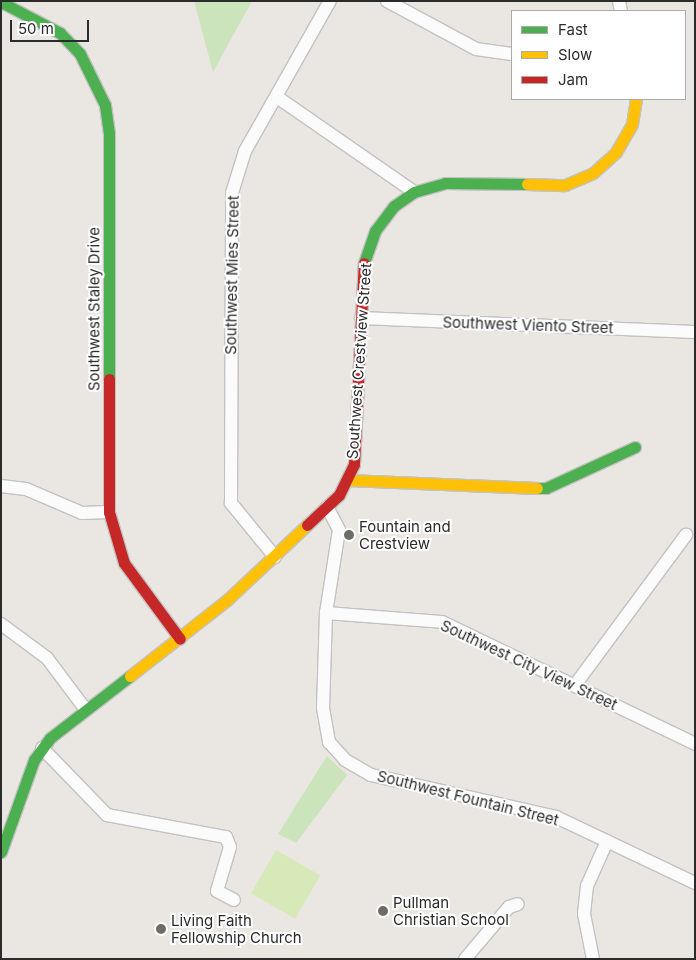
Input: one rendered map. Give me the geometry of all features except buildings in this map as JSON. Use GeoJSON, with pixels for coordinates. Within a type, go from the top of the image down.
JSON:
{"type":"FeatureCollection","features":[{"type":"Feature","properties":{"kind":"street","name":"Southwest Mies Street"},"geometry":{"type":"LineString","coordinates":[[275,557],[231,503],[232,193],[245,151],[330,1]]}},
{"type":"Feature","properties":{"kind":"street"},"geometry":{"type":"LineString","coordinates":[[387,1],[476,49],[511,54]]}},
{"type":"Feature","properties":{"kind":"street","name":"Southwest Staley Drive"},"geometry":{"type":"LineString","coordinates":[[4,3],[35,16],[74,47],[96,80],[105,105],[109,133],[108,512],[124,563],[180,639]]}},
{"type":"Feature","properties":{"kind":"street"},"geometry":{"type":"LineString","coordinates":[[277,97],[414,192]]}},
{"type":"Feature","properties":{"kind":"street","name":"Southwest Crestview Street"},"geometry":{"type":"LineString","coordinates":[[1,852],[42,748],[86,710],[180,639],[275,557],[327,507],[348,480],[357,440],[364,258],[375,231],[394,206],[414,192],[445,183],[565,185],[593,173],[616,152],[632,124],[636,100]]}},
{"type":"Feature","properties":{"kind":"street","name":"Southwest Viento Street"},"geometry":{"type":"LineString","coordinates":[[361,318],[695,332]]}},
{"type":"Feature","properties":{"kind":"street"},"geometry":{"type":"LineString","coordinates":[[348,480],[546,488],[635,447]]}},
{"type":"Feature","properties":{"kind":"street"},"geometry":{"type":"LineString","coordinates":[[1,486],[26,489],[82,513],[108,512]]}},
{"type":"Feature","properties":{"kind":"street","name":"Southwest Fountain Street"},"geometry":{"type":"LineString","coordinates":[[327,507],[339,530],[326,613],[324,726],[330,742],[344,760],[371,775],[556,817],[695,883]]}},
{"type":"Feature","properties":{"kind":"street"},"geometry":{"type":"LineString","coordinates":[[575,685],[686,536]]}},
{"type":"Feature","properties":{"kind":"street","name":"Southwest City View Street"},"geometry":{"type":"LineString","coordinates":[[326,613],[442,622],[694,742]]}},
{"type":"Feature","properties":{"kind":"street"},"geometry":{"type":"LineString","coordinates":[[1,624],[47,658],[86,710]]}},
{"type":"Feature","properties":{"kind":"street"},"geometry":{"type":"LineString","coordinates":[[42,748],[107,815],[226,838],[230,846],[217,891],[234,900]]}},
{"type":"Feature","properties":{"kind":"street"},"geometry":{"type":"LineString","coordinates":[[593,959],[584,914],[587,886],[607,841]]}},
{"type":"Feature","properties":{"kind":"street"},"geometry":{"type":"LineString","coordinates":[[465,959],[509,907],[518,904]]}},
{"type":"Feature","properties":{"kind":"green space"},"geometry":{"type":"Polygon","coordinates":[[[194,1],[252,1],[213,72],[194,1]]]}},
{"type":"Feature","properties":{"kind":"green space"},"geometry":{"type":"Polygon","coordinates":[[[327,756],[347,775],[296,843],[278,834],[327,756]]]}},
{"type":"Feature","properties":{"kind":"green space"},"geometry":{"type":"Polygon","coordinates":[[[276,850],[320,876],[295,919],[251,893],[276,850]]]}},
{"type":"Feature","properties":{"kind":"traffic: fast"},"geometry":{"type":"LineString","coordinates":[[1,2],[60,33],[80,54],[105,105],[109,133],[109,379]]}},
{"type":"Feature","properties":{"kind":"traffic: fast"},"geometry":{"type":"LineString","coordinates":[[364,263],[375,231],[394,206],[414,192],[445,183],[527,184]]}},
{"type":"Feature","properties":{"kind":"traffic: fast"},"geometry":{"type":"LineString","coordinates":[[537,488],[546,488],[635,447]]}},
{"type":"Feature","properties":{"kind":"traffic: fast"},"geometry":{"type":"LineString","coordinates":[[1,852],[34,760],[50,738],[130,676]]}},
{"type":"Feature","properties":{"kind":"traffic: slow"},"geometry":{"type":"LineString","coordinates":[[527,184],[565,185],[593,173],[616,152],[632,124],[636,100]]}},
{"type":"Feature","properties":{"kind":"traffic: slow"},"geometry":{"type":"LineString","coordinates":[[348,480],[537,488]]}},
{"type":"Feature","properties":{"kind":"traffic: slow"},"geometry":{"type":"LineString","coordinates":[[130,676],[227,600],[307,525]]}},
{"type":"Feature","properties":{"kind":"traffic: jam"},"geometry":{"type":"LineString","coordinates":[[307,525],[339,495],[354,464],[364,263]]}},
{"type":"Feature","properties":{"kind":"traffic: jam"},"geometry":{"type":"LineString","coordinates":[[109,379],[109,512],[124,563],[180,639]]}},
{"type":"Feature","properties":{"kind":"place","name":"Fountain and Crestview"},"geometry":{"type":"Point","coordinates":[349,535]}},
{"type":"Feature","properties":{"kind":"place","name":"Pullman Christian School"},"geometry":{"type":"Point","coordinates":[383,911]}},
{"type":"Feature","properties":{"kind":"place","name":"Living Faith Fellowship Church"},"geometry":{"type":"Point","coordinates":[161,929]}}]}
